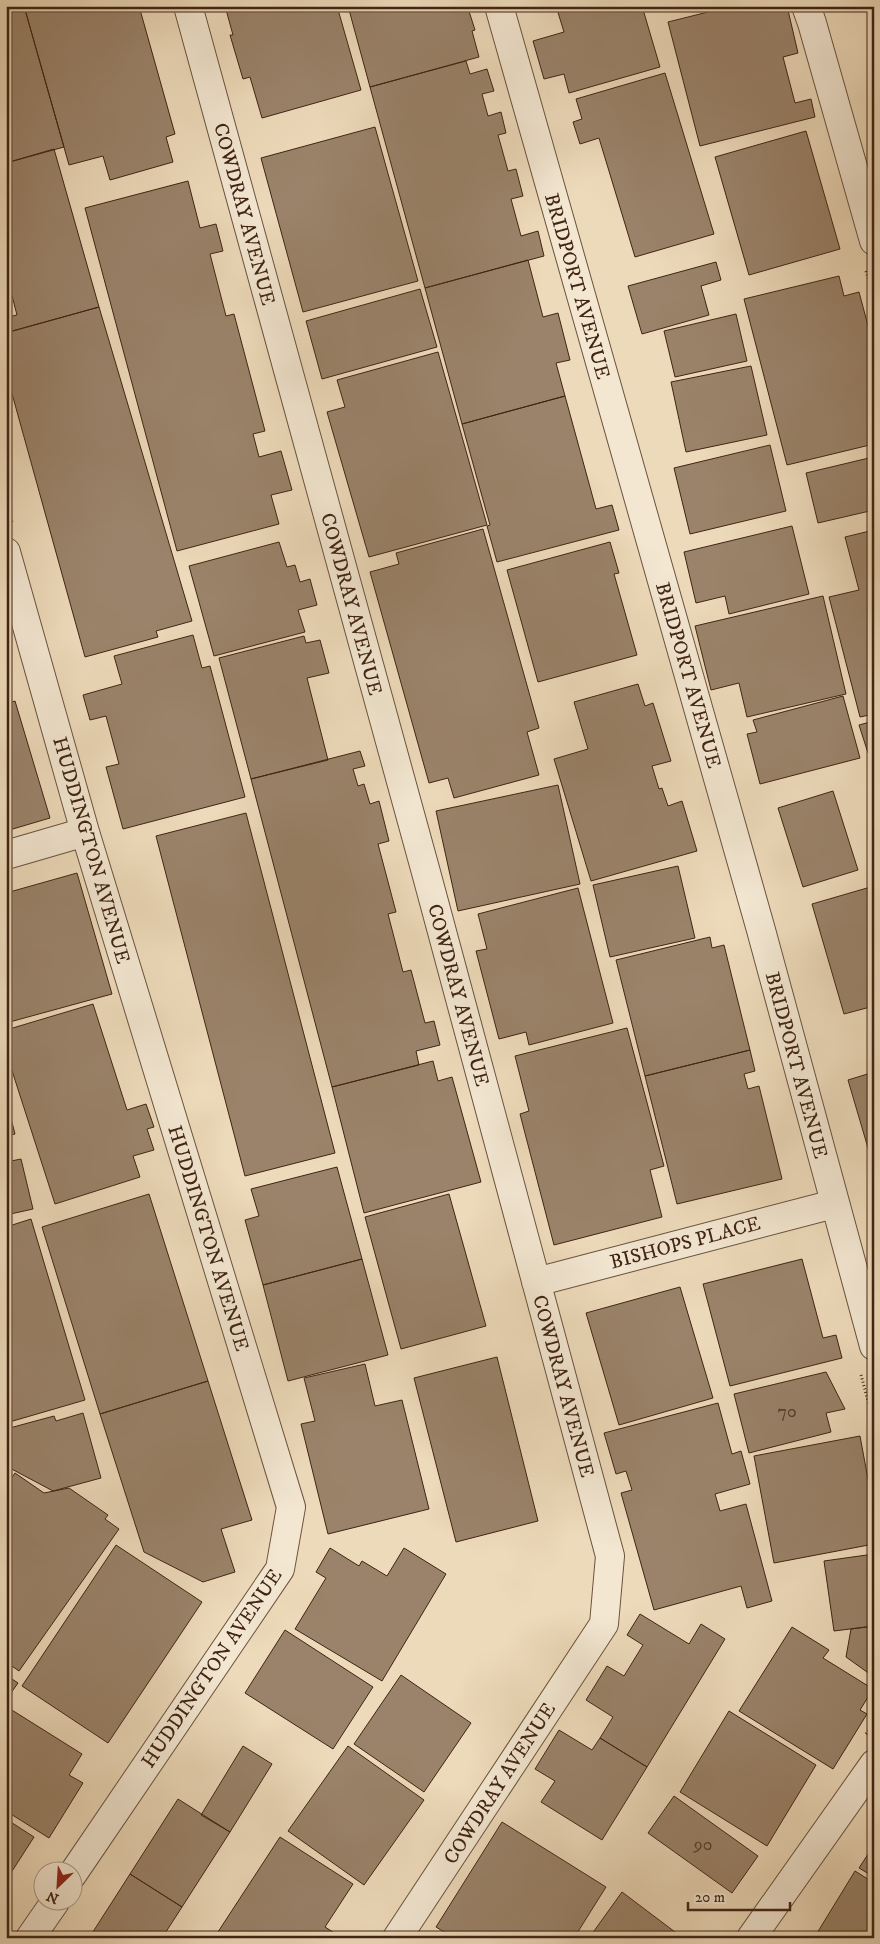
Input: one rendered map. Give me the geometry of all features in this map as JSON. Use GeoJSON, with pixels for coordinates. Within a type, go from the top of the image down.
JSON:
{"type":"FeatureCollection","features":[{"type":"Feature","properties":{"kind":"street","name":"COWDRAY AVENUE"},"geometry":{"type":"LineString","coordinates":[[188,6],[427,876],[610,1556],[604,1624],[397,1938]]}},
{"type":"Feature","properties":{"kind":"street","name":"BRIDPORT AVENUE"},"geometry":{"type":"LineString","coordinates":[[499,6],[761,930],[874,1346]]}},
{"type":"Feature","properties":{"kind":"street"},"geometry":{"type":"LineString","coordinates":[[806,6],[874,241]]}},
{"type":"Feature","properties":{"kind":"street","name":"HUDDINGTON AVENUE"},"geometry":{"type":"LineString","coordinates":[[10,540],[85,832],[291,1507],[280,1569],[81,1862]]}},
{"type":"Feature","properties":{"kind":"street"},"geometry":{"type":"LineString","coordinates":[[6,856],[85,832]]}},
{"type":"Feature","properties":{"kind":"street","name":"BISHOPS PLACE"},"geometry":{"type":"LineString","coordinates":[[536,1282],[834,1204]]}},
{"type":"Feature","properties":{"kind":"street"},"geometry":{"type":"LineString","coordinates":[[751,1938],[874,1764]]}},
{"type":"Feature","properties":{"kind":"street"},"geometry":{"type":"LineString","coordinates":[[30,1938],[48,1912]]}},
{"type":"Feature","properties":{"kind":"path"},"geometry":{"type":"LineString","coordinates":[[6,501],[10,540]]}},
{"type":"Feature","properties":{"kind":"building"},"geometry":{"type":"Polygon","coordinates":[[[6,6],[24,6],[64,147],[6,163],[6,6]]]}},
{"type":"Feature","properties":{"kind":"building"},"geometry":{"type":"Polygon","coordinates":[[[24,6],[139,6],[175,134],[166,137],[173,162],[110,180],[103,156],[69,165],[24,6]]]}},
{"type":"Feature","properties":{"kind":"building"},"geometry":{"type":"Polygon","coordinates":[[[225,6],[337,6],[361,90],[262,118],[250,77],[243,79],[230,35],[233,35],[225,6]]]}},
{"type":"Feature","properties":{"kind":"building"},"geometry":{"type":"Polygon","coordinates":[[[348,6],[462,6],[463,9],[468,8],[475,30],[472,31],[479,57],[370,87],[348,6]]]}},
{"type":"Feature","properties":{"kind":"building"},"geometry":{"type":"Polygon","coordinates":[[[556,6],[642,6],[660,67],[569,93],[564,74],[544,79],[533,41],[564,32],[556,6]]]}},
{"type":"Feature","properties":{"kind":"building"},"geometry":{"type":"Polygon","coordinates":[[[732,6],[787,6],[798,53],[783,57],[795,103],[811,99],[815,117],[700,146],[668,22],[732,6]]]}},
{"type":"Feature","properties":{"kind":"building"},"geometry":{"type":"Polygon","coordinates":[[[466,61],[470,74],[487,69],[494,91],[482,94],[488,116],[501,112],[506,133],[498,135],[508,171],[516,169],[523,196],[511,199],[521,236],[538,231],[544,256],[425,288],[370,87],[466,61]]]}},
{"type":"Feature","properties":{"kind":"building"},"geometry":{"type":"Polygon","coordinates":[[[665,73],[714,234],[635,257],[599,138],[580,144],[573,122],[582,119],[576,99],[665,73]]]}},
{"type":"Feature","properties":{"kind":"building"},"geometry":{"type":"Polygon","coordinates":[[[375,127],[418,281],[303,312],[261,158],[375,127]]]}},
{"type":"Feature","properties":{"kind":"building"},"geometry":{"type":"Polygon","coordinates":[[[806,131],[840,249],[749,275],[715,157],[806,131]]]}},
{"type":"Feature","properties":{"kind":"building"},"geometry":{"type":"Polygon","coordinates":[[[54,149],[99,307],[12,331],[8,317],[17,315],[10,288],[6,290],[6,163],[54,149]]]}},
{"type":"Feature","properties":{"kind":"building"},"geometry":{"type":"Polygon","coordinates":[[[188,181],[200,228],[216,224],[223,251],[210,254],[226,316],[234,314],[265,431],[253,434],[259,457],[281,451],[292,490],[271,495],[279,524],[177,551],[85,208],[188,181]]]}},
{"type":"Feature","properties":{"kind":"building"},"geometry":{"type":"Polygon","coordinates":[[[528,260],[543,317],[558,313],[570,360],[556,363],[565,396],[462,424],[425,288],[528,260]]]}},
{"type":"Feature","properties":{"kind":"building"},"geometry":{"type":"Polygon","coordinates":[[[716,262],[721,280],[701,286],[709,315],[642,334],[628,286],[716,262]]]}},
{"type":"Feature","properties":{"kind":"building"},"geometry":{"type":"Polygon","coordinates":[[[839,276],[844,296],[859,292],[874,348],[874,444],[787,465],[744,299],[839,276]]]}},
{"type":"Feature","properties":{"kind":"building"},"geometry":{"type":"Polygon","coordinates":[[[420,289],[437,347],[322,379],[306,321],[420,289]]]}},
{"type":"Feature","properties":{"kind":"building"},"geometry":{"type":"Polygon","coordinates":[[[99,307],[192,621],[156,631],[158,637],[85,657],[6,372],[6,333],[99,307]]]}},
{"type":"Feature","properties":{"kind":"building"},"geometry":{"type":"Polygon","coordinates":[[[736,314],[747,361],[675,377],[664,331],[736,314]]]}},
{"type":"Feature","properties":{"kind":"building"},"geometry":{"type":"Polygon","coordinates":[[[438,352],[487,525],[369,557],[327,412],[345,407],[337,380],[438,352]]]}},
{"type":"Feature","properties":{"kind":"building"},"geometry":{"type":"Polygon","coordinates":[[[751,366],[767,435],[686,452],[671,382],[751,366]]]}},
{"type":"Feature","properties":{"kind":"building"},"geometry":{"type":"Polygon","coordinates":[[[565,396],[596,509],[612,505],[619,530],[497,562],[487,526],[490,525],[462,424],[565,396]]]}},
{"type":"Feature","properties":{"kind":"building"},"geometry":{"type":"Polygon","coordinates":[[[770,445],[786,511],[690,534],[674,468],[770,445]]]}},
{"type":"Feature","properties":{"kind":"building"},"geometry":{"type":"Polygon","coordinates":[[[873,457],[874,510],[818,523],[806,473],[873,457]]]}},
{"type":"Feature","properties":{"kind":"building"},"geometry":{"type":"Polygon","coordinates":[[[792,526],[809,594],[729,614],[725,596],[696,603],[684,552],[792,526]]]}},
{"type":"Feature","properties":{"kind":"building"},"geometry":{"type":"Polygon","coordinates":[[[483,529],[539,728],[527,732],[539,775],[454,798],[448,778],[429,783],[370,572],[399,564],[396,553],[483,529]]]}},
{"type":"Feature","properties":{"kind":"building"},"geometry":{"type":"Polygon","coordinates":[[[874,530],[874,714],[860,717],[829,597],[859,590],[845,537],[874,530]]]}},
{"type":"Feature","properties":{"kind":"building"},"geometry":{"type":"Polygon","coordinates":[[[279,542],[287,567],[295,565],[300,582],[310,579],[317,605],[298,610],[305,632],[214,656],[189,566],[279,542]]]}},
{"type":"Feature","properties":{"kind":"building"},"geometry":{"type":"Polygon","coordinates":[[[610,542],[619,573],[614,574],[637,655],[538,682],[507,570],[610,542]]]}},
{"type":"Feature","properties":{"kind":"building"},"geometry":{"type":"Polygon","coordinates":[[[823,596],[846,694],[747,717],[739,683],[711,690],[695,626],[823,596]]]}},
{"type":"Feature","properties":{"kind":"building"},"geometry":{"type":"Polygon","coordinates":[[[193,635],[202,668],[210,666],[245,797],[123,829],[106,767],[119,764],[106,716],[90,720],[83,695],[122,684],[114,656],[193,635]]]}},
{"type":"Feature","properties":{"kind":"building"},"geometry":{"type":"Polygon","coordinates":[[[304,636],[306,643],[320,640],[329,673],[307,678],[328,760],[251,779],[219,658],[304,636]]]}},
{"type":"Feature","properties":{"kind":"building"},"geometry":{"type":"Polygon","coordinates":[[[638,684],[645,706],[653,703],[671,761],[652,766],[659,789],[662,788],[668,806],[682,801],[697,851],[591,881],[554,759],[588,749],[574,702],[638,684]]]}},
{"type":"Feature","properties":{"kind":"building"},"geometry":{"type":"Polygon","coordinates":[[[843,696],[860,758],[760,784],[747,734],[757,732],[753,720],[843,696]]]}},
{"type":"Feature","properties":{"kind":"building"},"geometry":{"type":"Polygon","coordinates":[[[15,701],[50,818],[6,831],[6,704],[15,701]]]}},
{"type":"Feature","properties":{"kind":"building"},"geometry":{"type":"Polygon","coordinates":[[[874,721],[874,756],[873,752],[868,753],[859,725],[874,721]]]}},
{"type":"Feature","properties":{"kind":"building"},"geometry":{"type":"Polygon","coordinates":[[[360,751],[365,766],[353,769],[358,786],[364,784],[370,804],[379,801],[389,841],[378,844],[396,912],[388,914],[403,972],[411,970],[425,1023],[434,1021],[440,1045],[416,1051],[419,1065],[332,1087],[251,779],[360,751]]]}},
{"type":"Feature","properties":{"kind":"building"},"geometry":{"type":"Polygon","coordinates":[[[558,785],[580,884],[458,911],[436,811],[558,785]]]}},
{"type":"Feature","properties":{"kind":"building"},"geometry":{"type":"Polygon","coordinates":[[[833,791],[858,870],[803,887],[778,808],[833,791]]]}},
{"type":"Feature","properties":{"kind":"building"},"geometry":{"type":"Polygon","coordinates":[[[246,813],[335,1153],[245,1176],[156,836],[246,813]]]}},
{"type":"Feature","properties":{"kind":"building"},"geometry":{"type":"Polygon","coordinates":[[[678,866],[695,938],[610,957],[593,885],[678,866]]]}},
{"type":"Feature","properties":{"kind":"building"},"geometry":{"type":"Polygon","coordinates":[[[77,873],[112,994],[6,1023],[6,893],[77,873]]]}},
{"type":"Feature","properties":{"kind":"building"},"geometry":{"type":"Polygon","coordinates":[[[874,886],[874,1006],[844,1014],[812,904],[874,886]]]}},
{"type":"Feature","properties":{"kind":"building"},"geometry":{"type":"Polygon","coordinates":[[[578,888],[613,1023],[529,1045],[526,1032],[499,1039],[476,951],[487,949],[478,914],[578,888]]]}},
{"type":"Feature","properties":{"kind":"building"},"geometry":{"type":"Polygon","coordinates":[[[710,937],[712,948],[724,945],[750,1050],[645,1076],[616,960],[710,937]]]}},
{"type":"Feature","properties":{"kind":"building"},"geometry":{"type":"Polygon","coordinates":[[[93,1004],[127,1110],[146,1104],[154,1127],[147,1129],[154,1150],[133,1156],[140,1177],[55,1204],[6,1052],[6,1030],[93,1004]]]}},
{"type":"Feature","properties":{"kind":"building"},"geometry":{"type":"Polygon","coordinates":[[[627,1028],[664,1166],[650,1170],[662,1217],[554,1245],[520,1114],[529,1111],[515,1056],[627,1028]]]}},
{"type":"Feature","properties":{"kind":"building"},"geometry":{"type":"Polygon","coordinates":[[[750,1050],[755,1071],[744,1074],[748,1089],[759,1086],[782,1179],[677,1204],[645,1076],[750,1050]]]}},
{"type":"Feature","properties":{"kind":"building"},"geometry":{"type":"Polygon","coordinates":[[[433,1061],[438,1081],[452,1077],[481,1182],[364,1213],[332,1087],[433,1061]]]}},
{"type":"Feature","properties":{"kind":"building"},"geometry":{"type":"Polygon","coordinates":[[[874,1072],[874,1165],[873,1165],[848,1080],[874,1072]]]}},
{"type":"Feature","properties":{"kind":"building"},"geometry":{"type":"Polygon","coordinates":[[[6,1099],[15,1134],[6,1136],[6,1099]]]}},
{"type":"Feature","properties":{"kind":"building"},"geometry":{"type":"Polygon","coordinates":[[[21,1159],[33,1209],[6,1215],[6,1162],[21,1159]]]}},
{"type":"Feature","properties":{"kind":"building"},"geometry":{"type":"Polygon","coordinates":[[[337,1167],[362,1259],[263,1285],[245,1220],[259,1216],[251,1189],[337,1167]]]}},
{"type":"Feature","properties":{"kind":"building"},"geometry":{"type":"Polygon","coordinates":[[[149,1194],[208,1381],[100,1414],[42,1227],[149,1194]]]}},
{"type":"Feature","properties":{"kind":"building"},"geometry":{"type":"Polygon","coordinates":[[[449,1194],[486,1326],[401,1349],[365,1217],[449,1194]]]}},
{"type":"Feature","properties":{"kind":"building"},"geometry":{"type":"Polygon","coordinates":[[[31,1219],[85,1400],[6,1423],[6,1227],[31,1219]]]}},
{"type":"Feature","properties":{"kind":"building"},"geometry":{"type":"Polygon","coordinates":[[[362,1259],[388,1355],[288,1381],[263,1285],[362,1259]]]}},
{"type":"Feature","properties":{"kind":"building"},"geometry":{"type":"Polygon","coordinates":[[[802,1259],[823,1338],[836,1335],[842,1358],[730,1386],[703,1284],[802,1259]]]}},
{"type":"Feature","properties":{"kind":"building"},"geometry":{"type":"Polygon","coordinates":[[[680,1287],[713,1398],[619,1425],[586,1313],[680,1287]]]}},
{"type":"Feature","properties":{"kind":"building"},"geometry":{"type":"Polygon","coordinates":[[[497,1357],[538,1521],[456,1542],[414,1378],[497,1357]]]}},
{"type":"Feature","properties":{"kind":"building"},"geometry":{"type":"Polygon","coordinates":[[[365,1364],[375,1406],[402,1400],[429,1509],[328,1534],[301,1424],[315,1421],[304,1378],[365,1364]]]}},
{"type":"Feature","properties":{"kind":"building"},"geometry":{"type":"Polygon","coordinates":[[[826,1372],[845,1409],[826,1413],[831,1432],[749,1453],[734,1394],[826,1372]]]}},
{"type":"Feature","properties":{"kind":"building"},"geometry":{"type":"Polygon","coordinates":[[[208,1381],[252,1520],[221,1529],[235,1572],[203,1582],[144,1552],[100,1414],[208,1381]]]}},
{"type":"Feature","properties":{"kind":"building"},"geometry":{"type":"Polygon","coordinates":[[[718,1403],[732,1454],[741,1451],[750,1484],[715,1494],[720,1511],[746,1504],[772,1601],[747,1608],[741,1586],[654,1610],[621,1493],[632,1490],[626,1471],[616,1474],[604,1433],[718,1403]]]}},
{"type":"Feature","properties":{"kind":"building"},"geometry":{"type":"Polygon","coordinates":[[[83,1413],[101,1478],[53,1491],[6,1466],[6,1429],[54,1416],[56,1421],[83,1413]]]}},
{"type":"Feature","properties":{"kind":"building"},"geometry":{"type":"Polygon","coordinates":[[[860,1436],[870,1490],[874,1489],[874,1544],[774,1563],[754,1456],[860,1436]]]}},
{"type":"Feature","properties":{"kind":"building"},"geometry":{"type":"Polygon","coordinates":[[[15,1473],[44,1493],[69,1488],[108,1515],[105,1519],[119,1529],[19,1671],[6,1662],[6,1486],[15,1473]]]}},
{"type":"Feature","properties":{"kind":"building"},"geometry":{"type":"Polygon","coordinates":[[[116,1545],[202,1602],[108,1743],[22,1686],[116,1545]]]}},
{"type":"Feature","properties":{"kind":"building"},"geometry":{"type":"Polygon","coordinates":[[[330,1548],[359,1566],[362,1561],[387,1576],[404,1548],[446,1574],[382,1681],[295,1629],[326,1578],[316,1572],[330,1548]]]}},
{"type":"Feature","properties":{"kind":"building"},"geometry":{"type":"Polygon","coordinates":[[[874,1554],[874,1626],[834,1631],[824,1561],[874,1554]]]}},
{"type":"Feature","properties":{"kind":"building"},"geometry":{"type":"Polygon","coordinates":[[[640,1614],[689,1644],[701,1624],[725,1639],[647,1767],[600,1738],[613,1717],[586,1700],[607,1666],[624,1676],[643,1645],[627,1635],[640,1614]]]}},
{"type":"Feature","properties":{"kind":"building"},"geometry":{"type":"Polygon","coordinates":[[[874,1626],[874,1677],[846,1657],[851,1629],[874,1626]]]}},
{"type":"Feature","properties":{"kind":"building"},"geometry":{"type":"Polygon","coordinates":[[[792,1627],[829,1650],[823,1658],[873,1689],[860,1710],[867,1714],[833,1769],[739,1711],[792,1627]]]}},
{"type":"Feature","properties":{"kind":"building"},"geometry":{"type":"Polygon","coordinates":[[[285,1630],[373,1687],[333,1749],[245,1693],[285,1630]]]}},
{"type":"Feature","properties":{"kind":"building"},"geometry":{"type":"Polygon","coordinates":[[[6,1675],[18,1683],[6,1700],[6,1675]]]}},
{"type":"Feature","properties":{"kind":"building"},"geometry":{"type":"Polygon","coordinates":[[[401,1675],[471,1723],[424,1792],[354,1744],[401,1675]]]}},
{"type":"Feature","properties":{"kind":"building"},"geometry":{"type":"Polygon","coordinates":[[[7,1707],[82,1754],[69,1775],[83,1783],[49,1838],[6,1811],[7,1707]]]}},
{"type":"Feature","properties":{"kind":"building"},"geometry":{"type":"Polygon","coordinates":[[[729,1711],[816,1765],[767,1846],[680,1792],[729,1711]]]}},
{"type":"Feature","properties":{"kind":"building"},"geometry":{"type":"Polygon","coordinates":[[[559,1730],[592,1750],[600,1738],[647,1767],[602,1840],[541,1802],[555,1781],[535,1769],[559,1730]]]}},
{"type":"Feature","properties":{"kind":"building"},"geometry":{"type":"Polygon","coordinates":[[[243,1746],[272,1764],[230,1832],[201,1815],[243,1746]]]}},
{"type":"Feature","properties":{"kind":"building"},"geometry":{"type":"Polygon","coordinates":[[[348,1746],[424,1800],[364,1885],[288,1831],[348,1746]]]}},
{"type":"Feature","properties":{"kind":"building"},"geometry":{"type":"Polygon","coordinates":[[[674,1796],[758,1856],[732,1893],[648,1833],[674,1796]]]}},
{"type":"Feature","properties":{"kind":"building"},"geometry":{"type":"Polygon","coordinates":[[[178,1799],[230,1832],[182,1907],[130,1874],[178,1799]]]}},
{"type":"Feature","properties":{"kind":"building"},"geometry":{"type":"Polygon","coordinates":[[[6,1819],[34,1837],[7,1879],[6,1879],[6,1819]]]}},
{"type":"Feature","properties":{"kind":"building"},"geometry":{"type":"Polygon","coordinates":[[[502,1822],[606,1887],[574,1938],[454,1938],[436,1927],[502,1822]]]}},
{"type":"Feature","properties":{"kind":"building"},"geometry":{"type":"Polygon","coordinates":[[[280,1837],[353,1884],[325,1927],[341,1937],[214,1938],[280,1837]]]}},
{"type":"Feature","properties":{"kind":"building"},"geometry":{"type":"Polygon","coordinates":[[[874,1845],[874,1877],[859,1868],[874,1845]]]}},
{"type":"Feature","properties":{"kind":"building"},"geometry":{"type":"Polygon","coordinates":[[[855,1871],[874,1883],[874,1938],[814,1938],[855,1871]]]}},
{"type":"Feature","properties":{"kind":"building"},"geometry":{"type":"Polygon","coordinates":[[[130,1874],[182,1907],[162,1938],[89,1938],[130,1874]]]}},
{"type":"Feature","properties":{"kind":"building"},"geometry":{"type":"Polygon","coordinates":[[[622,1892],[683,1938],[589,1938],[622,1892]]]}}]}
